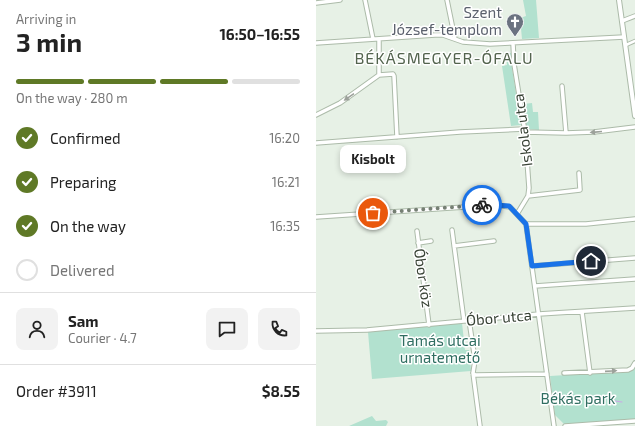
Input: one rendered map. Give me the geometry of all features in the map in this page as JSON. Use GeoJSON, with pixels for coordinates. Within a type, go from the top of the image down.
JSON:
{"type":"FeatureCollection","features":[{"type":"Feature","properties":{"kind":"street"},"geometry":{"type":"LineString","coordinates":[[316,3],[340,0]]}},
{"type":"Feature","properties":{"kind":"street"},"geometry":{"type":"LineString","coordinates":[[365,0],[373,39]]}},
{"type":"Feature","properties":{"kind":"street"},"geometry":{"type":"LineString","coordinates":[[447,0],[455,39]]}},
{"type":"Feature","properties":{"kind":"street"},"geometry":{"type":"LineString","coordinates":[[619,0],[635,116]]}},
{"type":"Feature","properties":{"kind":"street"},"geometry":{"type":"LineString","coordinates":[[622,21],[635,16]]}},
{"type":"Feature","properties":{"kind":"street"},"geometry":{"type":"LineString","coordinates":[[316,43],[435,35],[476,44],[624,37]]}},
{"type":"Feature","properties":{"kind":"street"},"geometry":{"type":"LineString","coordinates":[[378,75],[379,39]]}},
{"type":"Feature","properties":{"kind":"street"},"geometry":{"type":"LineString","coordinates":[[625,45],[635,41]]}},
{"type":"Feature","properties":{"kind":"street","name":"Iskola utca"},"geometry":{"type":"LineString","coordinates":[[513,43],[514,64],[524,130],[529,188],[528,196]]}},
{"type":"Feature","properties":{"kind":"street"},"geometry":{"type":"LineString","coordinates":[[316,115],[340,103],[378,75],[393,74],[397,137]]}},
{"type":"Feature","properties":{"kind":"street"},"geometry":{"type":"LineString","coordinates":[[630,80],[635,78]]}},
{"type":"Feature","properties":{"kind":"street"},"geometry":{"type":"LineString","coordinates":[[562,86],[566,133]]}},
{"type":"Feature","properties":{"kind":"street"},"geometry":{"type":"LineString","coordinates":[[316,143],[460,132],[524,130],[566,133],[594,132],[635,127]]}},
{"type":"Feature","properties":{"kind":"street"},"geometry":{"type":"LineString","coordinates":[[517,214],[528,196],[580,190],[579,173]]}},
{"type":"Feature","properties":{"kind":"street"},"geometry":{"type":"LineString","coordinates":[[316,217],[495,205],[509,206],[526,224],[554,426]]}},
{"type":"Feature","properties":{"kind":"street"},"geometry":{"type":"LineString","coordinates":[[526,224],[586,224],[635,219]]}},
{"type":"Feature","properties":{"kind":"street"},"geometry":{"type":"LineString","coordinates":[[452,230],[464,321]]}},
{"type":"Feature","properties":{"kind":"street","name":"Óbor köz"},"geometry":{"type":"LineString","coordinates":[[417,231],[429,325]]}},
{"type":"Feature","properties":{"kind":"street"},"geometry":{"type":"LineString","coordinates":[[454,246],[494,241]]}},
{"type":"Feature","properties":{"kind":"street"},"geometry":{"type":"LineString","coordinates":[[418,243],[431,242]]}},
{"type":"Feature","properties":{"kind":"street"},"geometry":{"type":"LineString","coordinates":[[532,266],[635,258]]}},
{"type":"Feature","properties":{"kind":"street"},"geometry":{"type":"LineString","coordinates":[[535,286],[635,280]]}},
{"type":"Feature","properties":{"kind":"street","name":"Óbor utca"},"geometry":{"type":"LineString","coordinates":[[316,331],[367,330],[539,314],[635,308]]}},
{"type":"Feature","properties":{"kind":"street"},"geometry":{"type":"LineString","coordinates":[[582,312],[590,372]]}},
{"type":"Feature","properties":{"kind":"street"},"geometry":{"type":"LineString","coordinates":[[469,320],[475,360],[473,373],[480,426]]}},
{"type":"Feature","properties":{"kind":"street"},"geometry":{"type":"LineString","coordinates":[[564,373],[628,370],[632,368],[635,363]]}},
{"type":"Feature","properties":{"kind":"street"},"geometry":{"type":"LineString","coordinates":[[473,373],[475,375],[547,374]]}},
{"type":"Feature","properties":{"kind":"street"},"geometry":{"type":"LineString","coordinates":[[565,426],[619,424],[635,421]]}},
{"type":"Feature","properties":{"kind":"green space"},"geometry":{"type":"Polygon","coordinates":[[[523,0],[536,0],[539,38],[522,39],[520,18],[526,16],[523,0]]]}},
{"type":"Feature","properties":{"kind":"green space"},"geometry":{"type":"Polygon","coordinates":[[[506,53],[511,53],[521,125],[511,126],[502,66],[507,65],[506,53]]]}},
{"type":"Feature","properties":{"kind":"green space"},"geometry":{"type":"Polygon","coordinates":[[[532,103],[533,112],[538,112],[539,130],[526,129],[523,104],[532,103]]]}},
{"type":"Feature","properties":{"kind":"green space","name":"Tamás utcai urnatemető"},"geometry":{"type":"Polygon","coordinates":[[[462,323],[465,350],[469,350],[471,371],[372,379],[368,332],[462,323]]]}},
{"type":"Feature","properties":{"kind":"green space","name":"Békás park"},"geometry":{"type":"Polygon","coordinates":[[[635,367],[635,419],[564,424],[555,415],[550,376],[632,371],[635,367]]]}},
{"type":"Feature","properties":{"kind":"green space"},"geometry":{"type":"Polygon","coordinates":[[[372,416],[376,421],[386,420],[388,422],[386,426],[349,426],[372,416]]]}},
{"type":"Feature","properties":{"kind":"waterway"},"geometry":{"type":"LineString","coordinates":[[615,401],[622,402]]}},
{"type":"Feature","properties":{"kind":"way so far"},"geometry":{"type":"LineString","coordinates":[[373,213],[482,205]]}},
{"type":"Feature","properties":{"kind":"place","name":"Szent József-templom"},"geometry":{"type":"Point","coordinates":[515,37]}},
{"type":"Feature","properties":{"kind":"place","name":"Kisbolt"},"geometry":{"type":"Point","coordinates":[373,213]}},
{"type":"Feature","properties":{"kind":"district","name":"BÉKÁSMEGYER-ÓFALU"},"geometry":{"type":"Point","coordinates":[444,58]}},
{"type":"Feature","properties":{"kind":"route"},"geometry":{"type":"LineString","coordinates":[[482,205],[509,206],[526,224],[532,266],[591,261]]}}]}
